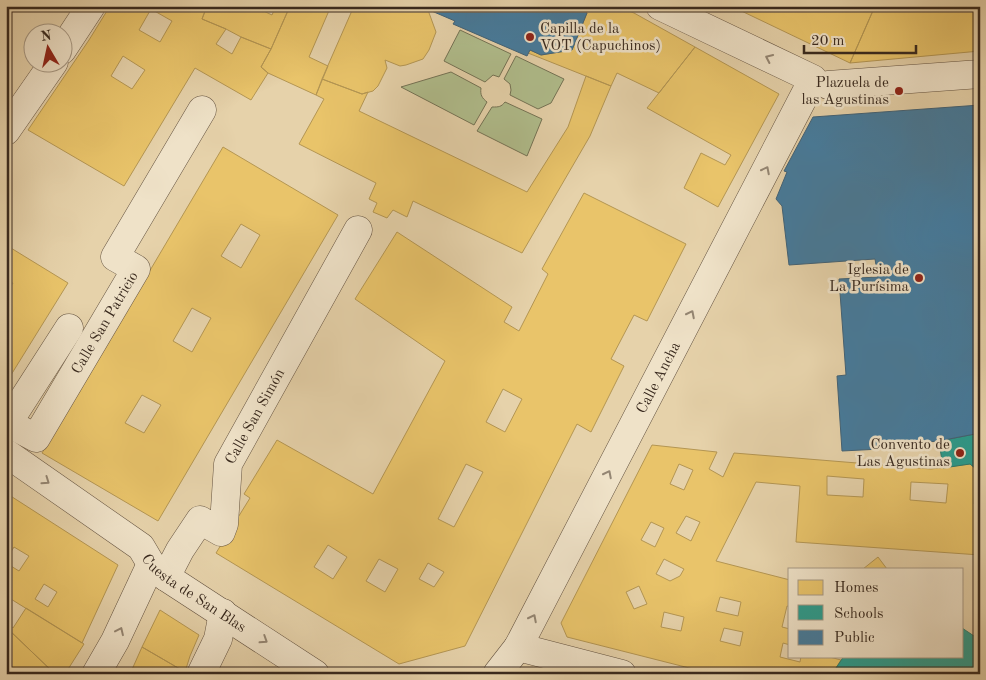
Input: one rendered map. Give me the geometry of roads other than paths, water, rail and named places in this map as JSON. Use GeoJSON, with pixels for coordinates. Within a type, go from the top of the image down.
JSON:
{"type":"FeatureCollection","features":[{"type":"Feature","properties":{"kind":"street"},"geometry":{"type":"LineString","coordinates":[[72,35],[91,6]]}},
{"type":"Feature","properties":{"kind":"street"},"geometry":{"type":"LineString","coordinates":[[660,6],[820,82],[980,74]]}},
{"type":"Feature","properties":{"kind":"street"},"geometry":{"type":"LineString","coordinates":[[6,131],[47,72]]}},
{"type":"Feature","properties":{"kind":"street","name":"Calle Ancha"},"geometry":{"type":"LineString","coordinates":[[497,674],[518,647],[820,82]]}},
{"type":"Feature","properties":{"kind":"street","name":"Calle San Patricio"},"geometry":{"type":"LineString","coordinates":[[68,328],[7,424],[36,438],[136,269],[115,257],[202,110]]}},
{"type":"Feature","properties":{"kind":"street","name":"Calle San Simón"},"geometry":{"type":"LineString","coordinates":[[158,571],[180,550],[200,520],[220,532],[224,524],[228,464],[358,230]]}},
{"type":"Feature","properties":{"kind":"street","name":"Cuesta de San Blas"},"geometry":{"type":"LineString","coordinates":[[6,453],[141,547],[158,571],[315,674]]}},
{"type":"Feature","properties":{"kind":"street"},"geometry":{"type":"LineString","coordinates":[[96,674],[158,571]]}},
{"type":"Feature","properties":{"kind":"street"},"geometry":{"type":"LineString","coordinates":[[201,674],[218,639],[223,613]]}},
{"type":"Feature","properties":{"kind":"street"},"geometry":{"type":"LineString","coordinates":[[518,647],[622,674]]}},
{"type":"Feature","properties":{"kind":"place","name":"Capilla de la VOT (Capuchinos)"},"geometry":{"type":"Point","coordinates":[530,37]}},
{"type":"Feature","properties":{"kind":"place","name":"Plazuela de las Agustinas"},"geometry":{"type":"Point","coordinates":[899,91]}},
{"type":"Feature","properties":{"kind":"place","name":"Iglesia de La Purísima"},"geometry":{"type":"Point","coordinates":[919,278]}},
{"type":"Feature","properties":{"kind":"place","name":"Convento de Las Agustinas"},"geometry":{"type":"Point","coordinates":[960,453]}}]}
